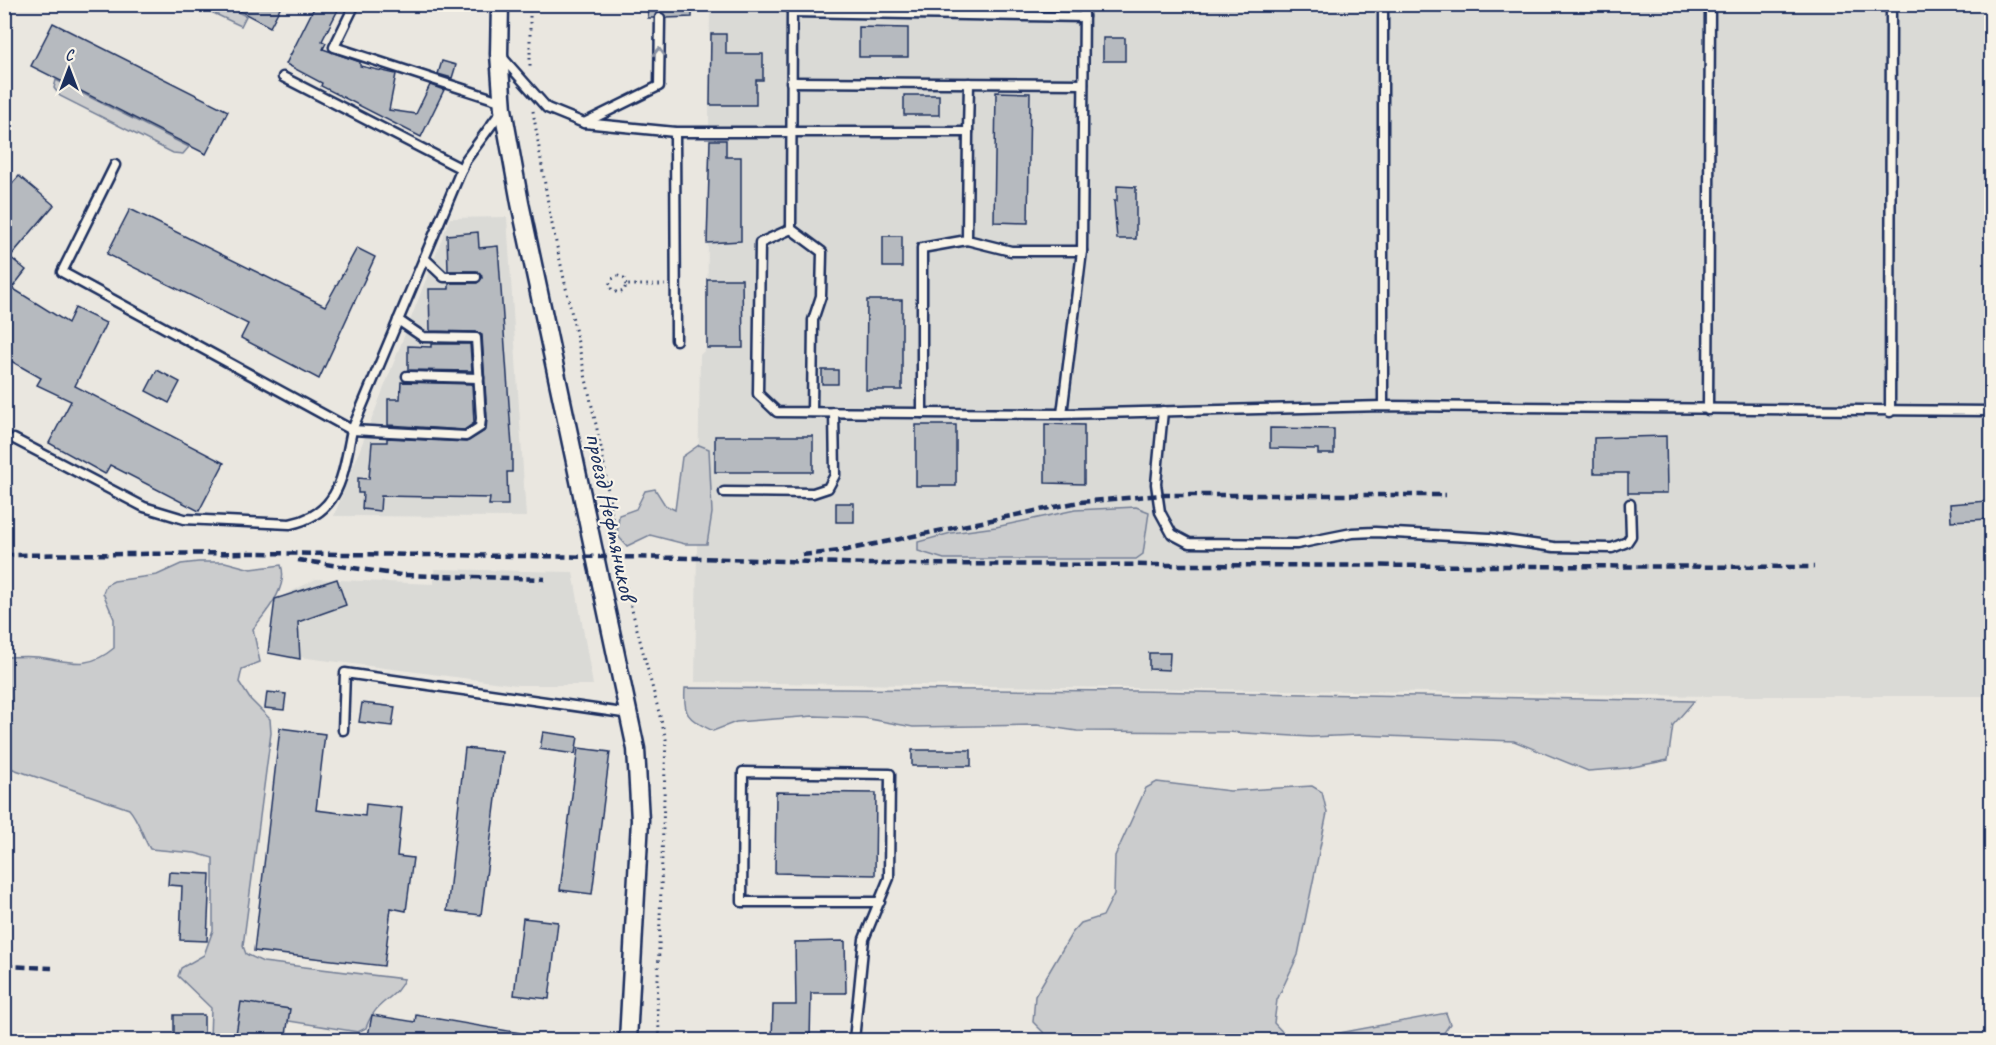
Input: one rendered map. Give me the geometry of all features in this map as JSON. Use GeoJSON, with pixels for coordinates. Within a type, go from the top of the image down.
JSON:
{"type":"FeatureCollection","features":[{"type":"Feature","properties":{"kind":"street","name":"проезд Нефтяников"},"geometry":{"type":"LineString","coordinates":[[500,4],[499,54],[503,106],[590,538],[630,714],[640,781],[628,1041]]}},
{"type":"Feature","properties":{"kind":"lane"},"geometry":{"type":"LineString","coordinates":[[14,438],[144,507],[183,519],[290,524],[307,521],[321,511],[335,496],[352,430],[462,169],[503,106],[334,47],[355,4]]}},
{"type":"Feature","properties":{"kind":"lane"},"geometry":{"type":"LineString","coordinates":[[1062,414],[1082,250],[1084,4]]}},
{"type":"Feature","properties":{"kind":"lane"},"geometry":{"type":"LineString","coordinates":[[1383,4],[1383,406]]}},
{"type":"Feature","properties":{"kind":"lane"},"geometry":{"type":"LineString","coordinates":[[1708,410],[1710,4]]}},
{"type":"Feature","properties":{"kind":"lane"},"geometry":{"type":"LineString","coordinates":[[1890,412],[1891,4]]}},
{"type":"Feature","properties":{"kind":"lane"},"geometry":{"type":"LineString","coordinates":[[791,229],[792,8],[1084,17]]}},
{"type":"Feature","properties":{"kind":"lane"},"geometry":{"type":"LineString","coordinates":[[584,123],[659,86],[660,18]]}},
{"type":"Feature","properties":{"kind":"lane"},"geometry":{"type":"LineString","coordinates":[[499,54],[547,108],[584,123],[675,132],[968,132]]}},
{"type":"Feature","properties":{"kind":"lane"},"geometry":{"type":"LineString","coordinates":[[283,77],[462,169]]}},
{"type":"Feature","properties":{"kind":"lane"},"geometry":{"type":"LineString","coordinates":[[791,82],[1083,84]]}},
{"type":"Feature","properties":{"kind":"lane"},"geometry":{"type":"LineString","coordinates":[[967,240],[969,83]]}},
{"type":"Feature","properties":{"kind":"lane"},"geometry":{"type":"LineString","coordinates":[[675,132],[676,340]]}},
{"type":"Feature","properties":{"kind":"lane"},"geometry":{"type":"LineString","coordinates":[[115,165],[62,272],[352,430],[466,436],[475,433],[480,428],[481,418],[476,338],[423,337],[398,320]]}},
{"type":"Feature","properties":{"kind":"lane"},"geometry":{"type":"LineString","coordinates":[[791,229],[760,243],[758,394],[777,412],[1062,414],[1383,406],[1890,412],[1992,411]]}},
{"type":"Feature","properties":{"kind":"lane"},"geometry":{"type":"LineString","coordinates":[[791,229],[822,252],[821,296],[813,320],[812,412]]}},
{"type":"Feature","properties":{"kind":"lane"},"geometry":{"type":"LineString","coordinates":[[922,413],[922,248],[967,240],[1011,250],[1082,250]]}},
{"type":"Feature","properties":{"kind":"lane"},"geometry":{"type":"LineString","coordinates":[[424,258],[444,277],[476,277]]}},
{"type":"Feature","properties":{"kind":"lane"},"geometry":{"type":"LineString","coordinates":[[407,376],[479,378]]}},
{"type":"Feature","properties":{"kind":"lane"},"geometry":{"type":"LineString","coordinates":[[1163,411],[1156,484],[1160,512],[1172,534],[1189,543],[1297,544],[1352,533],[1376,532],[1491,538],[1554,547],[1612,548],[1627,542],[1631,536],[1630,504]]}},
{"type":"Feature","properties":{"kind":"lane"},"geometry":{"type":"LineString","coordinates":[[724,492],[813,493],[828,488],[835,475],[834,412]]}},
{"type":"Feature","properties":{"kind":"lane"},"geometry":{"type":"LineString","coordinates":[[344,730],[345,673],[630,714]]}},
{"type":"Feature","properties":{"kind":"lane"},"geometry":{"type":"LineString","coordinates":[[854,1041],[864,939],[880,902],[889,878],[890,774],[743,772],[742,902],[880,902]]}},
{"type":"Feature","properties":{"kind":"path"},"geometry":{"type":"LineString","coordinates":[[530,4],[530,89],[536,140],[550,215],[602,452],[618,557],[666,739],[657,1007],[660,1041]]}},
{"type":"Feature","properties":{"kind":"path"},"geometry":{"type":"LineString","coordinates":[[618,276],[624,279],[626,285],[624,291],[618,293],[609,285],[612,279],[618,276]]}},
{"type":"Feature","properties":{"kind":"path"},"geometry":{"type":"LineString","coordinates":[[626,285],[676,285]]}},
{"type":"Feature","properties":{"kind":"shaded area"},"geometry":{"type":"Polygon","coordinates":[[[196,5],[223,5],[246,16],[241,26],[196,5]]]}},
{"type":"Feature","properties":{"kind":"shaded area"},"geometry":{"type":"Polygon","coordinates":[[[710,5],[1991,5],[1991,696],[1712,696],[695,682],[700,355],[707,348],[710,5]]]}},
{"type":"Feature","properties":{"kind":"shaded area"},"geometry":{"type":"Polygon","coordinates":[[[56,80],[189,147],[183,154],[173,153],[60,96],[54,88],[56,80]]]}},
{"type":"Feature","properties":{"kind":"shaded area"},"geometry":{"type":"Polygon","coordinates":[[[507,217],[526,517],[334,516],[450,218],[507,217]]]}},
{"type":"Feature","properties":{"kind":"shaded area"},"geometry":{"type":"Polygon","coordinates":[[[699,445],[709,449],[712,513],[707,544],[685,544],[650,535],[627,546],[617,535],[619,515],[636,509],[645,491],[655,489],[665,505],[675,510],[682,457],[699,445]]]}},
{"type":"Feature","properties":{"kind":"shaded area"},"geometry":{"type":"Polygon","coordinates":[[[1136,507],[1149,512],[1143,554],[1136,559],[944,559],[918,551],[918,542],[951,533],[996,527],[1075,510],[1136,507]]]}},
{"type":"Feature","properties":{"kind":"shaded area"},"geometry":{"type":"Polygon","coordinates":[[[225,562],[251,569],[281,565],[283,573],[275,599],[253,629],[260,662],[242,669],[239,682],[250,699],[270,719],[271,733],[243,946],[246,954],[263,962],[404,979],[396,992],[375,1011],[366,1028],[358,1032],[283,1020],[244,1040],[210,1040],[211,1008],[178,976],[181,968],[204,955],[213,930],[213,858],[195,853],[150,849],[129,809],[13,769],[5,763],[4,657],[38,657],[78,663],[95,660],[114,648],[114,619],[103,593],[106,585],[114,581],[157,575],[181,564],[225,562]]]}},
{"type":"Feature","properties":{"kind":"shaded area"},"geometry":{"type":"Polygon","coordinates":[[[434,569],[573,572],[593,685],[517,685],[268,653],[275,600],[316,579],[434,584],[434,569]]]}},
{"type":"Feature","properties":{"kind":"shaded area"},"geometry":{"type":"Polygon","coordinates":[[[685,688],[1137,691],[1694,701],[1673,725],[1668,760],[1628,768],[1588,771],[1514,741],[1359,735],[1311,737],[1227,732],[1077,731],[1037,725],[913,727],[864,718],[814,716],[736,722],[713,731],[698,723],[686,711],[685,688]]]}},
{"type":"Feature","properties":{"kind":"shaded area"},"geometry":{"type":"Polygon","coordinates":[[[1157,782],[1230,791],[1312,786],[1322,792],[1327,813],[1298,955],[1277,1000],[1274,1023],[1290,1040],[1051,1040],[1033,1022],[1035,996],[1072,933],[1081,923],[1103,916],[1114,894],[1115,856],[1146,788],[1157,782]]]}},
{"type":"Feature","properties":{"kind":"shaded area"},"geometry":{"type":"Polygon","coordinates":[[[1446,1013],[1450,1024],[1443,1034],[1428,1040],[1302,1040],[1446,1013]]]}},
{"type":"Feature","properties":{"kind":"building"},"geometry":{"type":"Polygon","coordinates":[[[227,4],[282,4],[270,27],[227,4]]]}},
{"type":"Feature","properties":{"kind":"building"},"geometry":{"type":"Polygon","coordinates":[[[316,4],[341,4],[322,41],[326,43],[323,49],[360,62],[360,66],[396,74],[389,110],[416,114],[430,85],[444,90],[421,137],[321,86],[322,83],[286,64],[316,4]]]}},
{"type":"Feature","properties":{"kind":"building"},"geometry":{"type":"Polygon","coordinates":[[[647,4],[692,4],[692,17],[666,18],[660,12],[654,18],[648,18],[647,4]]]}},
{"type":"Feature","properties":{"kind":"building"},"geometry":{"type":"Polygon","coordinates":[[[53,23],[228,111],[206,154],[31,66],[53,23]]]}},
{"type":"Feature","properties":{"kind":"building"},"geometry":{"type":"Polygon","coordinates":[[[859,27],[908,28],[908,57],[859,57],[859,27]]]}},
{"type":"Feature","properties":{"kind":"building"},"geometry":{"type":"Polygon","coordinates":[[[711,34],[726,34],[726,54],[763,54],[763,80],[756,80],[756,105],[710,105],[711,34]]]}},
{"type":"Feature","properties":{"kind":"building"},"geometry":{"type":"Polygon","coordinates":[[[1103,38],[1125,38],[1125,61],[1103,61],[1103,38]]]}},
{"type":"Feature","properties":{"kind":"building"},"geometry":{"type":"Polygon","coordinates":[[[442,61],[456,65],[452,78],[438,74],[442,61]]]}},
{"type":"Feature","properties":{"kind":"building"},"geometry":{"type":"Polygon","coordinates":[[[996,92],[1030,93],[1028,223],[994,222],[996,92]]]}},
{"type":"Feature","properties":{"kind":"building"},"geometry":{"type":"Polygon","coordinates":[[[904,95],[939,95],[939,115],[904,115],[904,95]]]}},
{"type":"Feature","properties":{"kind":"building"},"geometry":{"type":"Polygon","coordinates":[[[710,140],[726,140],[726,157],[741,157],[741,241],[707,243],[710,140]]]}},
{"type":"Feature","properties":{"kind":"building"},"geometry":{"type":"Polygon","coordinates":[[[19,176],[54,205],[10,257],[26,270],[12,288],[68,323],[75,308],[106,323],[75,386],[224,463],[199,511],[110,465],[105,474],[49,443],[71,401],[37,385],[41,378],[4,357],[4,193],[19,176]]]}},
{"type":"Feature","properties":{"kind":"building"},"geometry":{"type":"Polygon","coordinates":[[[1117,186],[1136,187],[1136,239],[1117,239],[1114,201],[1117,201],[1117,186]]]}},
{"type":"Feature","properties":{"kind":"building"},"geometry":{"type":"Polygon","coordinates":[[[130,209],[325,306],[357,248],[375,257],[319,379],[241,338],[248,324],[107,254],[130,209]]]}},
{"type":"Feature","properties":{"kind":"building"},"geometry":{"type":"Polygon","coordinates":[[[478,232],[479,248],[498,246],[512,447],[512,472],[507,472],[508,505],[489,505],[490,498],[381,496],[380,511],[362,509],[363,493],[358,493],[358,478],[369,479],[372,442],[387,442],[387,438],[466,442],[486,430],[482,335],[476,332],[430,331],[429,289],[449,289],[449,283],[477,283],[482,278],[477,271],[448,271],[447,235],[478,232]]]}},
{"type":"Feature","properties":{"kind":"building"},"geometry":{"type":"Polygon","coordinates":[[[883,236],[902,236],[902,267],[883,267],[883,236]]]}},
{"type":"Feature","properties":{"kind":"building"},"geometry":{"type":"Polygon","coordinates":[[[707,279],[742,279],[743,348],[707,348],[707,279]]]}},
{"type":"Feature","properties":{"kind":"building"},"geometry":{"type":"Polygon","coordinates":[[[867,300],[902,300],[902,390],[866,390],[867,300]]]}},
{"type":"Feature","properties":{"kind":"building"},"geometry":{"type":"Polygon","coordinates":[[[431,344],[470,344],[472,371],[408,370],[408,346],[431,347],[431,344]]]}},
{"type":"Feature","properties":{"kind":"building"},"geometry":{"type":"Polygon","coordinates":[[[157,370],[180,382],[169,403],[146,391],[157,370]]]}},
{"type":"Feature","properties":{"kind":"building"},"geometry":{"type":"Polygon","coordinates":[[[822,370],[838,370],[838,384],[822,384],[822,370]]]}},
{"type":"Feature","properties":{"kind":"building"},"geometry":{"type":"Polygon","coordinates":[[[401,382],[472,384],[474,423],[464,430],[388,425],[388,399],[400,399],[401,382]]]}},
{"type":"Feature","properties":{"kind":"building"},"geometry":{"type":"Polygon","coordinates":[[[1045,424],[1084,425],[1084,484],[1045,483],[1045,424]]]}},
{"type":"Feature","properties":{"kind":"building"},"geometry":{"type":"Polygon","coordinates":[[[916,425],[956,425],[956,486],[916,486],[916,425]]]}},
{"type":"Feature","properties":{"kind":"building"},"geometry":{"type":"Polygon","coordinates":[[[1270,428],[1334,429],[1334,454],[1318,454],[1318,449],[1270,448],[1270,428]]]}},
{"type":"Feature","properties":{"kind":"building"},"geometry":{"type":"Polygon","coordinates":[[[715,436],[813,436],[813,472],[715,472],[715,436]]]}},
{"type":"Feature","properties":{"kind":"building"},"geometry":{"type":"Polygon","coordinates":[[[1666,436],[1667,493],[1628,493],[1628,473],[1594,473],[1594,438],[1666,436]]]}},
{"type":"Feature","properties":{"kind":"building"},"geometry":{"type":"Polygon","coordinates":[[[1987,501],[1988,519],[1951,521],[1950,504],[1987,501]]]}},
{"type":"Feature","properties":{"kind":"building"},"geometry":{"type":"Polygon","coordinates":[[[836,503],[854,503],[854,522],[836,522],[836,503]]]}},
{"type":"Feature","properties":{"kind":"building"},"geometry":{"type":"Polygon","coordinates":[[[337,579],[346,605],[298,622],[300,659],[268,653],[275,599],[337,579]]]}},
{"type":"Feature","properties":{"kind":"building"},"geometry":{"type":"Polygon","coordinates":[[[1149,653],[1170,653],[1169,670],[1149,669],[1149,653]]]}},
{"type":"Feature","properties":{"kind":"building"},"geometry":{"type":"Polygon","coordinates":[[[267,692],[286,694],[284,710],[265,708],[267,692]]]}},
{"type":"Feature","properties":{"kind":"building"},"geometry":{"type":"Polygon","coordinates":[[[362,703],[395,707],[392,726],[359,722],[362,703]]]}},
{"type":"Feature","properties":{"kind":"building"},"geometry":{"type":"Polygon","coordinates":[[[280,728],[325,734],[316,810],[365,816],[366,804],[402,808],[397,856],[413,858],[406,911],[391,908],[384,966],[254,951],[280,728]]]}},
{"type":"Feature","properties":{"kind":"building"},"geometry":{"type":"Polygon","coordinates":[[[543,732],[578,737],[575,754],[540,749],[543,732]]]}},
{"type":"Feature","properties":{"kind":"building"},"geometry":{"type":"Polygon","coordinates":[[[465,748],[502,752],[481,915],[447,911],[465,748]]]}},
{"type":"Feature","properties":{"kind":"building"},"geometry":{"type":"Polygon","coordinates":[[[578,748],[610,752],[592,894],[560,890],[578,748]]]}},
{"type":"Feature","properties":{"kind":"building"},"geometry":{"type":"Polygon","coordinates":[[[912,750],[971,750],[971,766],[912,766],[912,750]]]}},
{"type":"Feature","properties":{"kind":"building"},"geometry":{"type":"Polygon","coordinates":[[[776,792],[876,793],[875,875],[775,873],[776,792]]]}},
{"type":"Feature","properties":{"kind":"building"},"geometry":{"type":"Polygon","coordinates":[[[169,872],[210,874],[207,941],[180,940],[182,886],[168,885],[169,872]]]}},
{"type":"Feature","properties":{"kind":"building"},"geometry":{"type":"Polygon","coordinates":[[[523,918],[558,922],[549,999],[514,995],[523,918]]]}},
{"type":"Feature","properties":{"kind":"building"},"geometry":{"type":"Polygon","coordinates":[[[845,941],[846,993],[811,993],[810,1040],[772,1039],[773,1005],[796,1005],[795,942],[845,941]]]}},
{"type":"Feature","properties":{"kind":"building"},"geometry":{"type":"Polygon","coordinates":[[[241,1002],[290,1009],[285,1041],[235,1041],[241,1002]]]}},
{"type":"Feature","properties":{"kind":"building"},"geometry":{"type":"Polygon","coordinates":[[[174,1015],[204,1015],[204,1041],[174,1041],[174,1015]]]}},
{"type":"Feature","properties":{"kind":"building"},"geometry":{"type":"Polygon","coordinates":[[[372,1015],[415,1022],[416,1015],[520,1033],[520,1041],[367,1041],[372,1015]]]}},
{"type":"Feature","properties":{"kind":"railway"},"geometry":{"type":"LineString","coordinates":[[802,555],[841,551],[1079,502],[1162,495],[1446,495]]}},
{"type":"Feature","properties":{"kind":"railway"},"geometry":{"type":"LineString","coordinates":[[4,555],[253,553],[698,558],[869,564],[1814,567]]}},
{"type":"Feature","properties":{"kind":"railway"},"geometry":{"type":"LineString","coordinates":[[298,560],[401,575],[545,579]]}},
{"type":"Feature","properties":{"kind":"railway"},"geometry":{"type":"LineString","coordinates":[[4,966],[52,968]]}}]}
